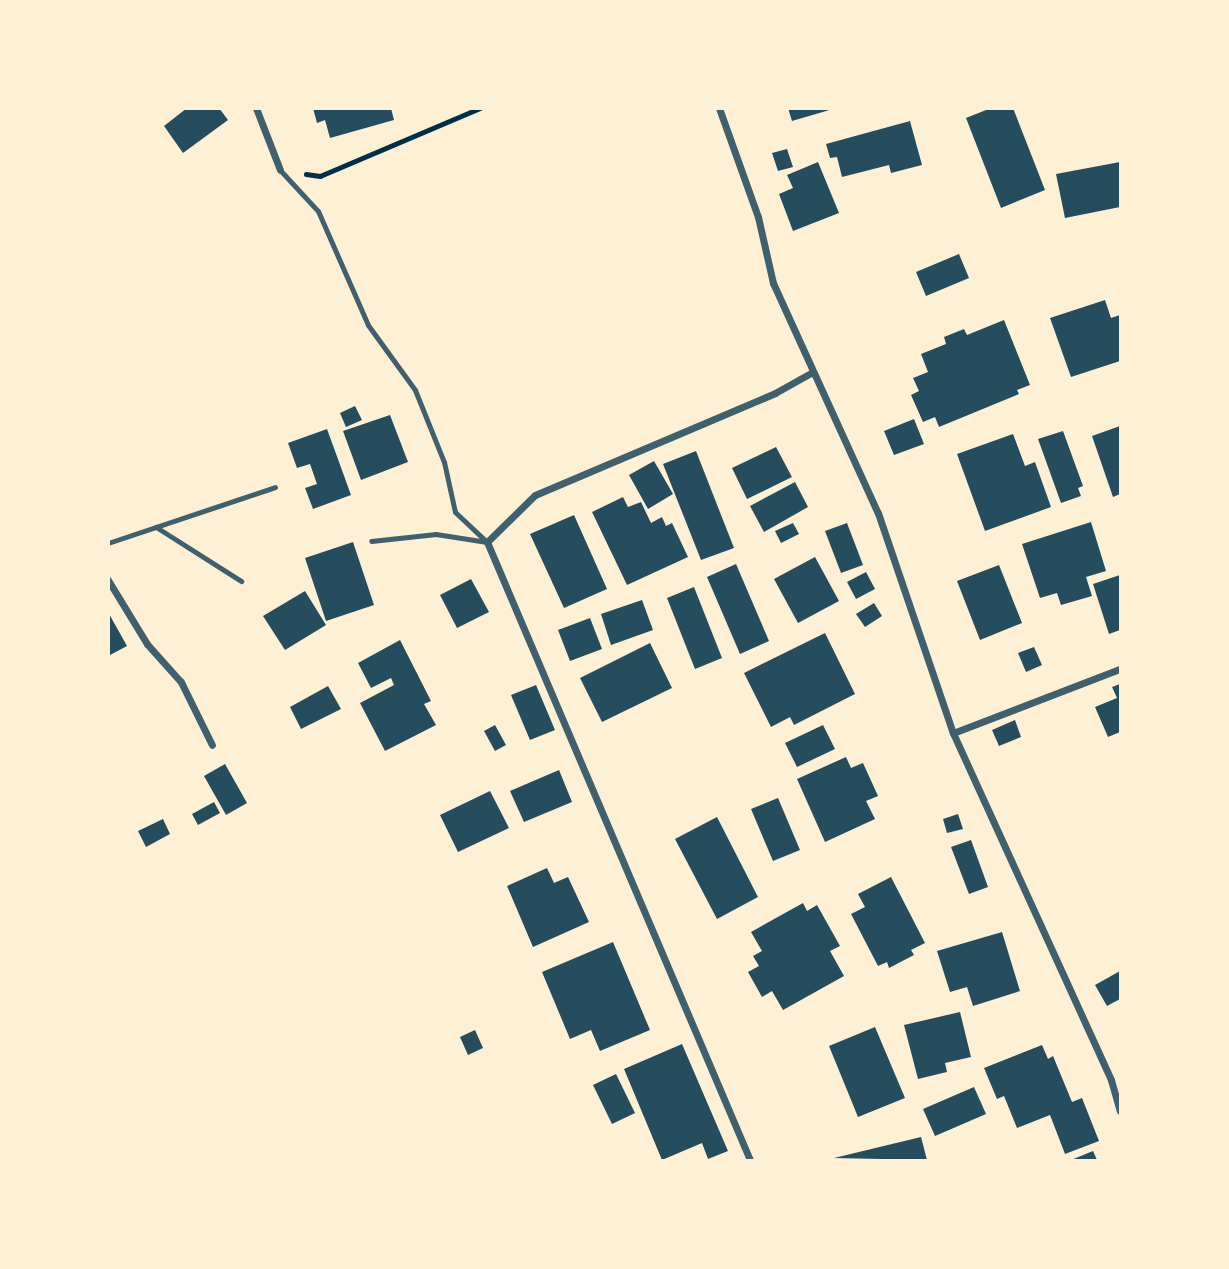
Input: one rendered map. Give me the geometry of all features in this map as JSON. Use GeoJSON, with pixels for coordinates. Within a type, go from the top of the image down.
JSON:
{"type":"FeatureCollection","features":[{"type":"Feature","properties":{"kind":"street"},"geometry":{"type":"LineString","coordinates":[[256,108],[280,170]]}},
{"type":"Feature","properties":{"kind":"street"},"geometry":{"type":"LineString","coordinates":[[719,108],[758,217],[773,283],[811,373],[878,513],[953,733],[1111,1080],[1121,1111]]}},
{"type":"Feature","properties":{"kind":"street"},"geometry":{"type":"LineString","coordinates":[[750,1160],[571,731],[487,542],[535,495],[775,393],[811,373]]}},
{"type":"Feature","properties":{"kind":"street"},"geometry":{"type":"LineString","coordinates":[[108,580],[147,644],[181,682],[212,745]]}},
{"type":"Feature","properties":{"kind":"street"},"geometry":{"type":"LineString","coordinates":[[953,733],[1121,669]]}},
{"type":"Feature","properties":{"kind":"lane"},"geometry":{"type":"LineString","coordinates":[[280,170],[317,211],[368,325],[415,390],[444,462],[455,512],[487,542]]}},
{"type":"Feature","properties":{"kind":"lane"},"geometry":{"type":"LineString","coordinates":[[108,543],[275,487]]}},
{"type":"Feature","properties":{"kind":"lane"},"geometry":{"type":"LineString","coordinates":[[156,527],[242,581]]}},
{"type":"Feature","properties":{"kind":"lane"},"geometry":{"type":"LineString","coordinates":[[371,541],[436,534],[487,542]]}},
{"type":"Feature","properties":{"kind":"path"},"geometry":{"type":"LineString","coordinates":[[280,170],[320,176],[480,108]]}},
{"type":"Feature","properties":{"kind":"building"},"geometry":{"type":"Polygon","coordinates":[[[187,108],[219,108],[228,120],[183,153],[164,126],[187,108]]]}},
{"type":"Feature","properties":{"kind":"building"},"geometry":{"type":"Polygon","coordinates":[[[313,108],[391,108],[394,120],[330,138],[325,120],[317,123],[313,108]]]}},
{"type":"Feature","properties":{"kind":"building"},"geometry":{"type":"Polygon","coordinates":[[[788,108],[833,108],[833,109],[792,121],[788,108]]]}},
{"type":"Feature","properties":{"kind":"building"},"geometry":{"type":"Polygon","coordinates":[[[991,108],[1013,108],[1045,190],[1001,208],[966,118],[991,108]]]}},
{"type":"Feature","properties":{"kind":"building"},"geometry":{"type":"Polygon","coordinates":[[[910,121],[922,165],[891,173],[889,165],[842,177],[837,157],[830,158],[826,144],[910,121]]]}},
{"type":"Feature","properties":{"kind":"building"},"geometry":{"type":"Polygon","coordinates":[[[787,149],[793,167],[778,171],[772,153],[787,149]]]}},
{"type":"Feature","properties":{"kind":"building"},"geometry":{"type":"Polygon","coordinates":[[[818,162],[839,213],[793,231],[779,194],[793,188],[787,175],[818,162]]]}},
{"type":"Feature","properties":{"kind":"building"},"geometry":{"type":"Polygon","coordinates":[[[1120,162],[1120,207],[1065,218],[1056,174],[1120,162]]]}},
{"type":"Feature","properties":{"kind":"building"},"geometry":{"type":"Polygon","coordinates":[[[959,254],[969,278],[926,296],[916,272],[959,254]]]}},
{"type":"Feature","properties":{"kind":"building"},"geometry":{"type":"Polygon","coordinates":[[[1105,300],[1111,318],[1120,315],[1120,361],[1071,377],[1050,318],[1105,300]]]}},
{"type":"Feature","properties":{"kind":"building"},"geometry":{"type":"Polygon","coordinates":[[[1004,320],[1030,385],[1017,390],[1019,394],[939,427],[935,417],[923,422],[911,395],[919,391],[913,378],[928,372],[921,354],[946,344],[944,337],[964,329],[967,335],[1004,320]]]}},
{"type":"Feature","properties":{"kind":"building"},"geometry":{"type":"Polygon","coordinates":[[[355,406],[362,420],[346,427],[340,413],[355,406]]]}},
{"type":"Feature","properties":{"kind":"building"},"geometry":{"type":"Polygon","coordinates":[[[390,415],[408,462],[361,480],[343,431],[390,415]]]}},
{"type":"Feature","properties":{"kind":"building"},"geometry":{"type":"Polygon","coordinates":[[[914,419],[924,444],[894,455],[884,431],[914,419]]]}},
{"type":"Feature","properties":{"kind":"building"},"geometry":{"type":"Polygon","coordinates":[[[1120,426],[1120,494],[1113,497],[1092,436],[1120,426]]]}},
{"type":"Feature","properties":{"kind":"building"},"geometry":{"type":"Polygon","coordinates":[[[327,429],[351,495],[313,509],[305,488],[317,484],[310,464],[297,468],[288,443],[327,429]]]}},
{"type":"Feature","properties":{"kind":"building"},"geometry":{"type":"Polygon","coordinates":[[[1063,431],[1083,486],[1078,488],[1081,496],[1061,503],[1038,439],[1063,431]]]}},
{"type":"Feature","properties":{"kind":"building"},"geometry":{"type":"Polygon","coordinates":[[[1013,434],[1025,466],[1035,462],[1051,507],[985,531],[957,454],[1013,434]]]}},
{"type":"Feature","properties":{"kind":"building"},"geometry":{"type":"Polygon","coordinates":[[[776,447],[792,477],[747,499],[732,468],[776,447]]]}},
{"type":"Feature","properties":{"kind":"building"},"geometry":{"type":"Polygon","coordinates":[[[696,451],[734,548],[701,560],[663,464],[696,451]]]}},
{"type":"Feature","properties":{"kind":"building"},"geometry":{"type":"Polygon","coordinates":[[[654,461],[673,494],[648,509],[629,475],[654,461]]]}},
{"type":"Feature","properties":{"kind":"building"},"geometry":{"type":"Polygon","coordinates":[[[795,482],[808,507],[764,532],[750,506],[795,482]]]}},
{"type":"Feature","properties":{"kind":"building"},"geometry":{"type":"Polygon","coordinates":[[[623,497],[628,507],[641,502],[651,523],[662,517],[666,526],[672,523],[688,557],[627,585],[592,512],[623,497]]]}},
{"type":"Feature","properties":{"kind":"building"},"geometry":{"type":"Polygon","coordinates":[[[574,515],[607,589],[564,608],[530,534],[574,515]]]}},
{"type":"Feature","properties":{"kind":"building"},"geometry":{"type":"Polygon","coordinates":[[[1091,522],[1106,571],[1086,577],[1092,596],[1061,605],[1057,593],[1040,598],[1022,544],[1091,522]]]}},
{"type":"Feature","properties":{"kind":"building"},"geometry":{"type":"Polygon","coordinates":[[[793,523],[799,534],[781,543],[775,531],[793,523]]]}},
{"type":"Feature","properties":{"kind":"building"},"geometry":{"type":"Polygon","coordinates":[[[847,523],[863,565],[841,573],[825,531],[847,523]]]}},
{"type":"Feature","properties":{"kind":"building"},"geometry":{"type":"Polygon","coordinates":[[[353,542],[374,605],[326,621],[305,558],[353,542]]]}},
{"type":"Feature","properties":{"kind":"building"},"geometry":{"type":"Polygon","coordinates":[[[815,557],[839,601],[798,623],[774,579],[815,557]]]}},
{"type":"Feature","properties":{"kind":"building"},"geometry":{"type":"Polygon","coordinates":[[[736,564],[769,641],[740,654],[707,577],[736,564]]]}},
{"type":"Feature","properties":{"kind":"building"},"geometry":{"type":"Polygon","coordinates":[[[999,565],[1022,623],[980,640],[957,581],[999,565]]]}},
{"type":"Feature","properties":{"kind":"building"},"geometry":{"type":"Polygon","coordinates":[[[866,572],[875,589],[856,599],[847,582],[866,572]]]}},
{"type":"Feature","properties":{"kind":"building"},"geometry":{"type":"Polygon","coordinates":[[[1120,575],[1120,630],[1109,634],[1093,584],[1120,575]]]}},
{"type":"Feature","properties":{"kind":"building"},"geometry":{"type":"Polygon","coordinates":[[[471,579],[489,612],[457,628],[440,595],[471,579]]]}},
{"type":"Feature","properties":{"kind":"building"},"geometry":{"type":"Polygon","coordinates":[[[694,587],[722,658],[695,669],[667,598],[694,587]]]}},
{"type":"Feature","properties":{"kind":"building"},"geometry":{"type":"Polygon","coordinates":[[[305,591],[326,625],[285,650],[263,616],[305,591]]]}},
{"type":"Feature","properties":{"kind":"building"},"geometry":{"type":"Polygon","coordinates":[[[642,600],[653,630],[611,645],[601,614],[642,600]]]}},
{"type":"Feature","properties":{"kind":"building"},"geometry":{"type":"Polygon","coordinates":[[[874,603],[882,616],[865,627],[856,614],[874,603]]]}},
{"type":"Feature","properties":{"kind":"building"},"geometry":{"type":"Polygon","coordinates":[[[108,612],[127,646],[108,656],[108,612]]]}},
{"type":"Feature","properties":{"kind":"building"},"geometry":{"type":"Polygon","coordinates":[[[590,618],[602,649],[570,661],[558,630],[590,618]]]}},
{"type":"Feature","properties":{"kind":"building"},"geometry":{"type":"Polygon","coordinates":[[[825,633],[855,694],[794,725],[790,717],[771,727],[744,673],[825,633]]]}},
{"type":"Feature","properties":{"kind":"building"},"geometry":{"type":"Polygon","coordinates":[[[400,640],[431,701],[424,704],[436,725],[385,751],[360,703],[394,685],[391,678],[371,688],[358,663],[400,640]]]}},
{"type":"Feature","properties":{"kind":"building"},"geometry":{"type":"Polygon","coordinates":[[[650,643],[672,688],[602,722],[580,678],[650,643]]]}},
{"type":"Feature","properties":{"kind":"building"},"geometry":{"type":"Polygon","coordinates":[[[1034,647],[1042,665],[1026,672],[1018,653],[1034,647]]]}},
{"type":"Feature","properties":{"kind":"building"},"geometry":{"type":"Polygon","coordinates":[[[1120,684],[1120,732],[1108,737],[1095,707],[1117,698],[1112,687],[1120,684]]]}},
{"type":"Feature","properties":{"kind":"building"},"geometry":{"type":"Polygon","coordinates":[[[536,685],[555,730],[530,740],[511,695],[536,685]]]}},
{"type":"Feature","properties":{"kind":"building"},"geometry":{"type":"Polygon","coordinates":[[[328,686],[341,709],[301,729],[290,707],[328,686]]]}},
{"type":"Feature","properties":{"kind":"building"},"geometry":{"type":"Polygon","coordinates":[[[1015,720],[1021,737],[999,746],[992,730],[1015,720]]]}},
{"type":"Feature","properties":{"kind":"building"},"geometry":{"type":"Polygon","coordinates":[[[495,725],[506,745],[495,751],[484,731],[495,725]]]}},
{"type":"Feature","properties":{"kind":"building"},"geometry":{"type":"Polygon","coordinates":[[[823,725],[835,749],[797,767],[785,743],[823,725]]]}},
{"type":"Feature","properties":{"kind":"building"},"geometry":{"type":"Polygon","coordinates":[[[846,757],[851,768],[863,763],[878,796],[866,801],[875,819],[825,842],[797,779],[846,757]]]}},
{"type":"Feature","properties":{"kind":"building"},"geometry":{"type":"Polygon","coordinates":[[[225,764],[247,803],[226,815],[204,776],[225,764]]]}},
{"type":"Feature","properties":{"kind":"building"},"geometry":{"type":"Polygon","coordinates":[[[559,770],[572,802],[524,822],[510,791],[559,770]]]}},
{"type":"Feature","properties":{"kind":"building"},"geometry":{"type":"Polygon","coordinates":[[[490,791],[509,828],[458,852],[440,815],[490,791]]]}},
{"type":"Feature","properties":{"kind":"building"},"geometry":{"type":"Polygon","coordinates":[[[778,798],[800,850],[773,861],[751,809],[778,798]]]}},
{"type":"Feature","properties":{"kind":"building"},"geometry":{"type":"Polygon","coordinates":[[[214,802],[220,813],[198,825],[192,814],[214,802]]]}},
{"type":"Feature","properties":{"kind":"building"},"geometry":{"type":"Polygon","coordinates":[[[958,814],[963,829],[947,833],[943,819],[958,814]]]}},
{"type":"Feature","properties":{"kind":"building"},"geometry":{"type":"Polygon","coordinates":[[[717,817],[758,897],[717,919],[675,839],[717,817]]]}},
{"type":"Feature","properties":{"kind":"building"},"geometry":{"type":"Polygon","coordinates":[[[163,819],[170,834],[146,847],[138,831],[163,819]]]}},
{"type":"Feature","properties":{"kind":"building"},"geometry":{"type":"Polygon","coordinates":[[[971,840],[988,887],[969,894],[951,847],[971,840]]]}},
{"type":"Feature","properties":{"kind":"building"},"geometry":{"type":"Polygon","coordinates":[[[547,868],[554,883],[568,877],[589,922],[533,947],[507,886],[547,868]]]}},
{"type":"Feature","properties":{"kind":"building"},"geometry":{"type":"Polygon","coordinates":[[[891,877],[925,943],[911,950],[914,955],[889,968],[887,962],[878,966],[851,914],[865,907],[858,894],[891,877]]]}},
{"type":"Feature","properties":{"kind":"building"},"geometry":{"type":"Polygon","coordinates":[[[803,903],[807,911],[817,905],[840,946],[830,951],[844,976],[783,1010],[772,991],[762,997],[748,972],[759,966],[753,956],[762,951],[751,932],[803,903]]]}},
{"type":"Feature","properties":{"kind":"building"},"geometry":{"type":"Polygon","coordinates":[[[1002,932],[1020,991],[973,1006],[967,987],[950,992],[937,951],[1002,932]]]}},
{"type":"Feature","properties":{"kind":"building"},"geometry":{"type":"Polygon","coordinates":[[[613,942],[650,1030],[600,1051],[591,1030],[570,1039],[542,972],[613,942]]]}},
{"type":"Feature","properties":{"kind":"building"},"geometry":{"type":"Polygon","coordinates":[[[1120,971],[1120,999],[1107,1006],[1095,985],[1120,971]]]}},
{"type":"Feature","properties":{"kind":"building"},"geometry":{"type":"Polygon","coordinates":[[[960,1012],[971,1057],[945,1063],[947,1072],[918,1079],[904,1025],[960,1012]]]}},
{"type":"Feature","properties":{"kind":"building"},"geometry":{"type":"Polygon","coordinates":[[[875,1027],[905,1098],[858,1117],[829,1046],[875,1027]]]}},
{"type":"Feature","properties":{"kind":"building"},"geometry":{"type":"Polygon","coordinates":[[[475,1030],[483,1048],[468,1055],[460,1037],[475,1030]]]}},
{"type":"Feature","properties":{"kind":"building"},"geometry":{"type":"Polygon","coordinates":[[[682,1044],[728,1151],[708,1159],[702,1143],[662,1160],[624,1069],[682,1044]]]}},
{"type":"Feature","properties":{"kind":"building"},"geometry":{"type":"Polygon","coordinates":[[[1042,1045],[1048,1059],[1053,1056],[1072,1102],[1082,1098],[1099,1141],[1065,1154],[1050,1115],[1017,1128],[1004,1096],[997,1099],[984,1068],[1042,1045]]]}},
{"type":"Feature","properties":{"kind":"building"},"geometry":{"type":"Polygon","coordinates":[[[616,1074],[635,1113],[612,1124],[593,1085],[616,1074]]]}},
{"type":"Feature","properties":{"kind":"building"},"geometry":{"type":"Polygon","coordinates":[[[974,1087],[986,1114],[935,1136],[923,1109],[974,1087]]]}},
{"type":"Feature","properties":{"kind":"building"},"geometry":{"type":"Polygon","coordinates":[[[921,1137],[927,1160],[834,1158],[921,1137]]]}},
{"type":"Feature","properties":{"kind":"building"},"geometry":{"type":"Polygon","coordinates":[[[1093,1151],[1097,1160],[1071,1160],[1093,1151]]]}}]}
